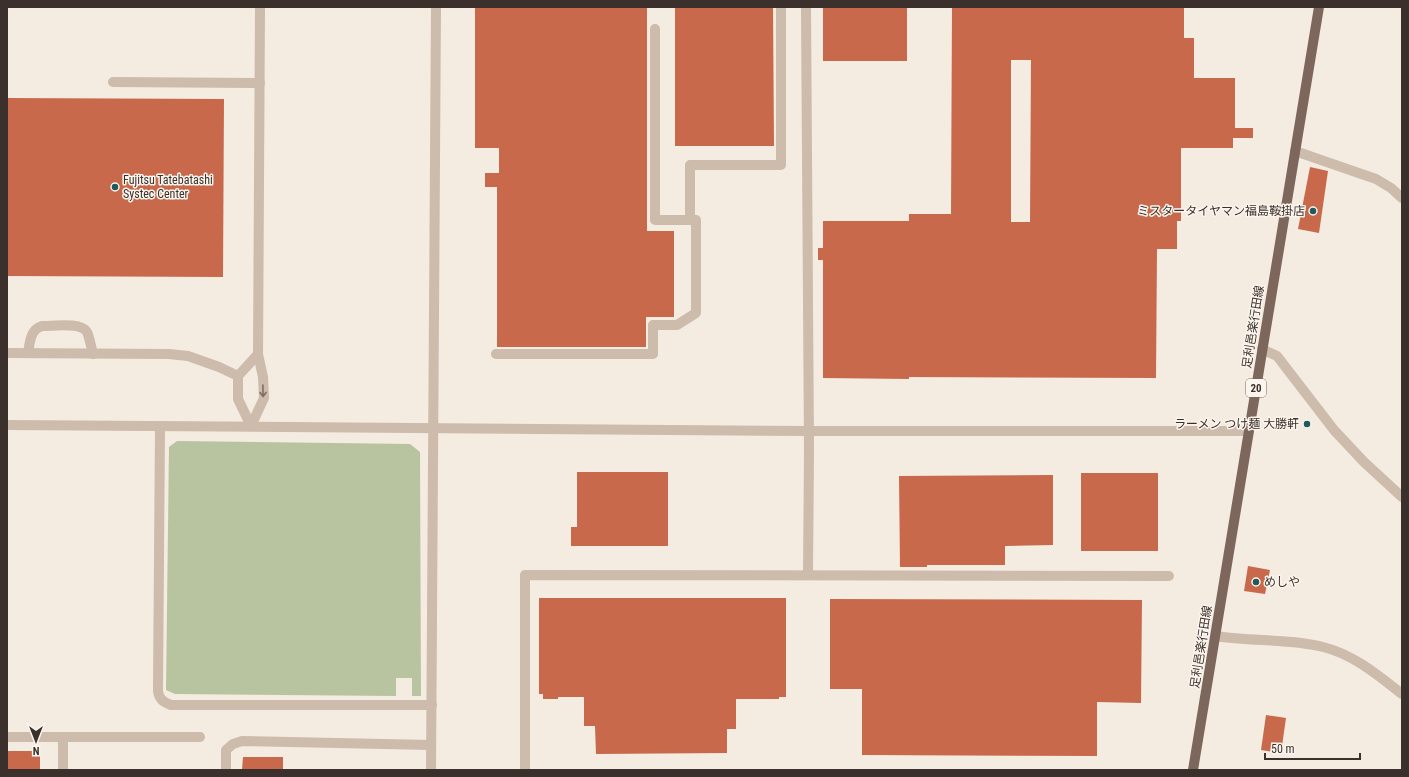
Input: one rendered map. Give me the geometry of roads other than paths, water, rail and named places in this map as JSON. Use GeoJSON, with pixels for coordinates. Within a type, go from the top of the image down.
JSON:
{"type":"FeatureCollection","features":[{"type":"Feature","properties":{"kind":"main road","name":"足利邑楽行田線"},"geometry":{"type":"LineString","coordinates":[[1194,770],[1319,7]]}},
{"type":"Feature","properties":{"kind":"street"},"geometry":{"type":"LineString","coordinates":[[251,426],[264,398],[263,377],[258,354],[260,7]]}},
{"type":"Feature","properties":{"kind":"street"},"geometry":{"type":"LineString","coordinates":[[431,770],[436,7]]}},
{"type":"Feature","properties":{"kind":"street"},"geometry":{"type":"LineString","coordinates":[[690,220],[690,165],[781,165],[781,7]]}},
{"type":"Feature","properties":{"kind":"street"},"geometry":{"type":"LineString","coordinates":[[806,7],[808,575]]}},
{"type":"Feature","properties":{"kind":"street"},"geometry":{"type":"LineString","coordinates":[[496,354],[653,354],[653,325],[677,325],[696,312],[696,220],[655,220],[655,29]]}},
{"type":"Feature","properties":{"kind":"street"},"geometry":{"type":"LineString","coordinates":[[113,82],[260,83]]}},
{"type":"Feature","properties":{"kind":"street"},"geometry":{"type":"LineString","coordinates":[[1295,151],[1376,179],[1391,188],[1402,198]]}},
{"type":"Feature","properties":{"kind":"street"},"geometry":{"type":"LineString","coordinates":[[28,353],[33,332],[37,328],[42,326],[77,326],[82,327],[87,332],[93,354]]}},
{"type":"Feature","properties":{"kind":"street"},"geometry":{"type":"LineString","coordinates":[[1262,349],[1277,356],[1334,430],[1364,462],[1402,498]]}},
{"type":"Feature","properties":{"kind":"street"},"geometry":{"type":"LineString","coordinates":[[7,353],[169,354],[188,356],[219,367],[238,376]]}},
{"type":"Feature","properties":{"kind":"street"},"geometry":{"type":"LineString","coordinates":[[251,426],[238,399],[238,376],[258,354]]}},
{"type":"Feature","properties":{"kind":"street"},"geometry":{"type":"LineString","coordinates":[[7,426],[433,427],[808,431],[1249,430]]}},
{"type":"Feature","properties":{"kind":"street"},"geometry":{"type":"LineString","coordinates":[[160,426],[159,697],[164,702],[171,705],[432,705]]}},
{"type":"Feature","properties":{"kind":"street"},"geometry":{"type":"LineString","coordinates":[[525,770],[525,575],[1169,576]]}},
{"type":"Feature","properties":{"kind":"street"},"geometry":{"type":"LineString","coordinates":[[1216,636],[1324,647],[1339,652],[1356,661],[1402,694]]}},
{"type":"Feature","properties":{"kind":"street"},"geometry":{"type":"LineString","coordinates":[[7,737],[200,737]]}},
{"type":"Feature","properties":{"kind":"street"},"geometry":{"type":"LineString","coordinates":[[63,737],[63,770]]}},
{"type":"Feature","properties":{"kind":"street"},"geometry":{"type":"LineString","coordinates":[[226,770],[226,750],[233,744],[242,741],[431,745]]}},
{"type":"Feature","properties":{"kind":"place","name":"Fujitsu Tatebatashi Systec Center"},"geometry":{"type":"Point","coordinates":[115,187]}},
{"type":"Feature","properties":{"kind":"place","name":"ミスタータイヤマン福島鞍掛店"},"geometry":{"type":"Point","coordinates":[1313,211]}},
{"type":"Feature","properties":{"kind":"place","name":"ラーメン つけ麺 大勝軒"},"geometry":{"type":"Point","coordinates":[1307,424]}},
{"type":"Feature","properties":{"kind":"place","name":"めしや"},"geometry":{"type":"Point","coordinates":[1256,582]}}]}
